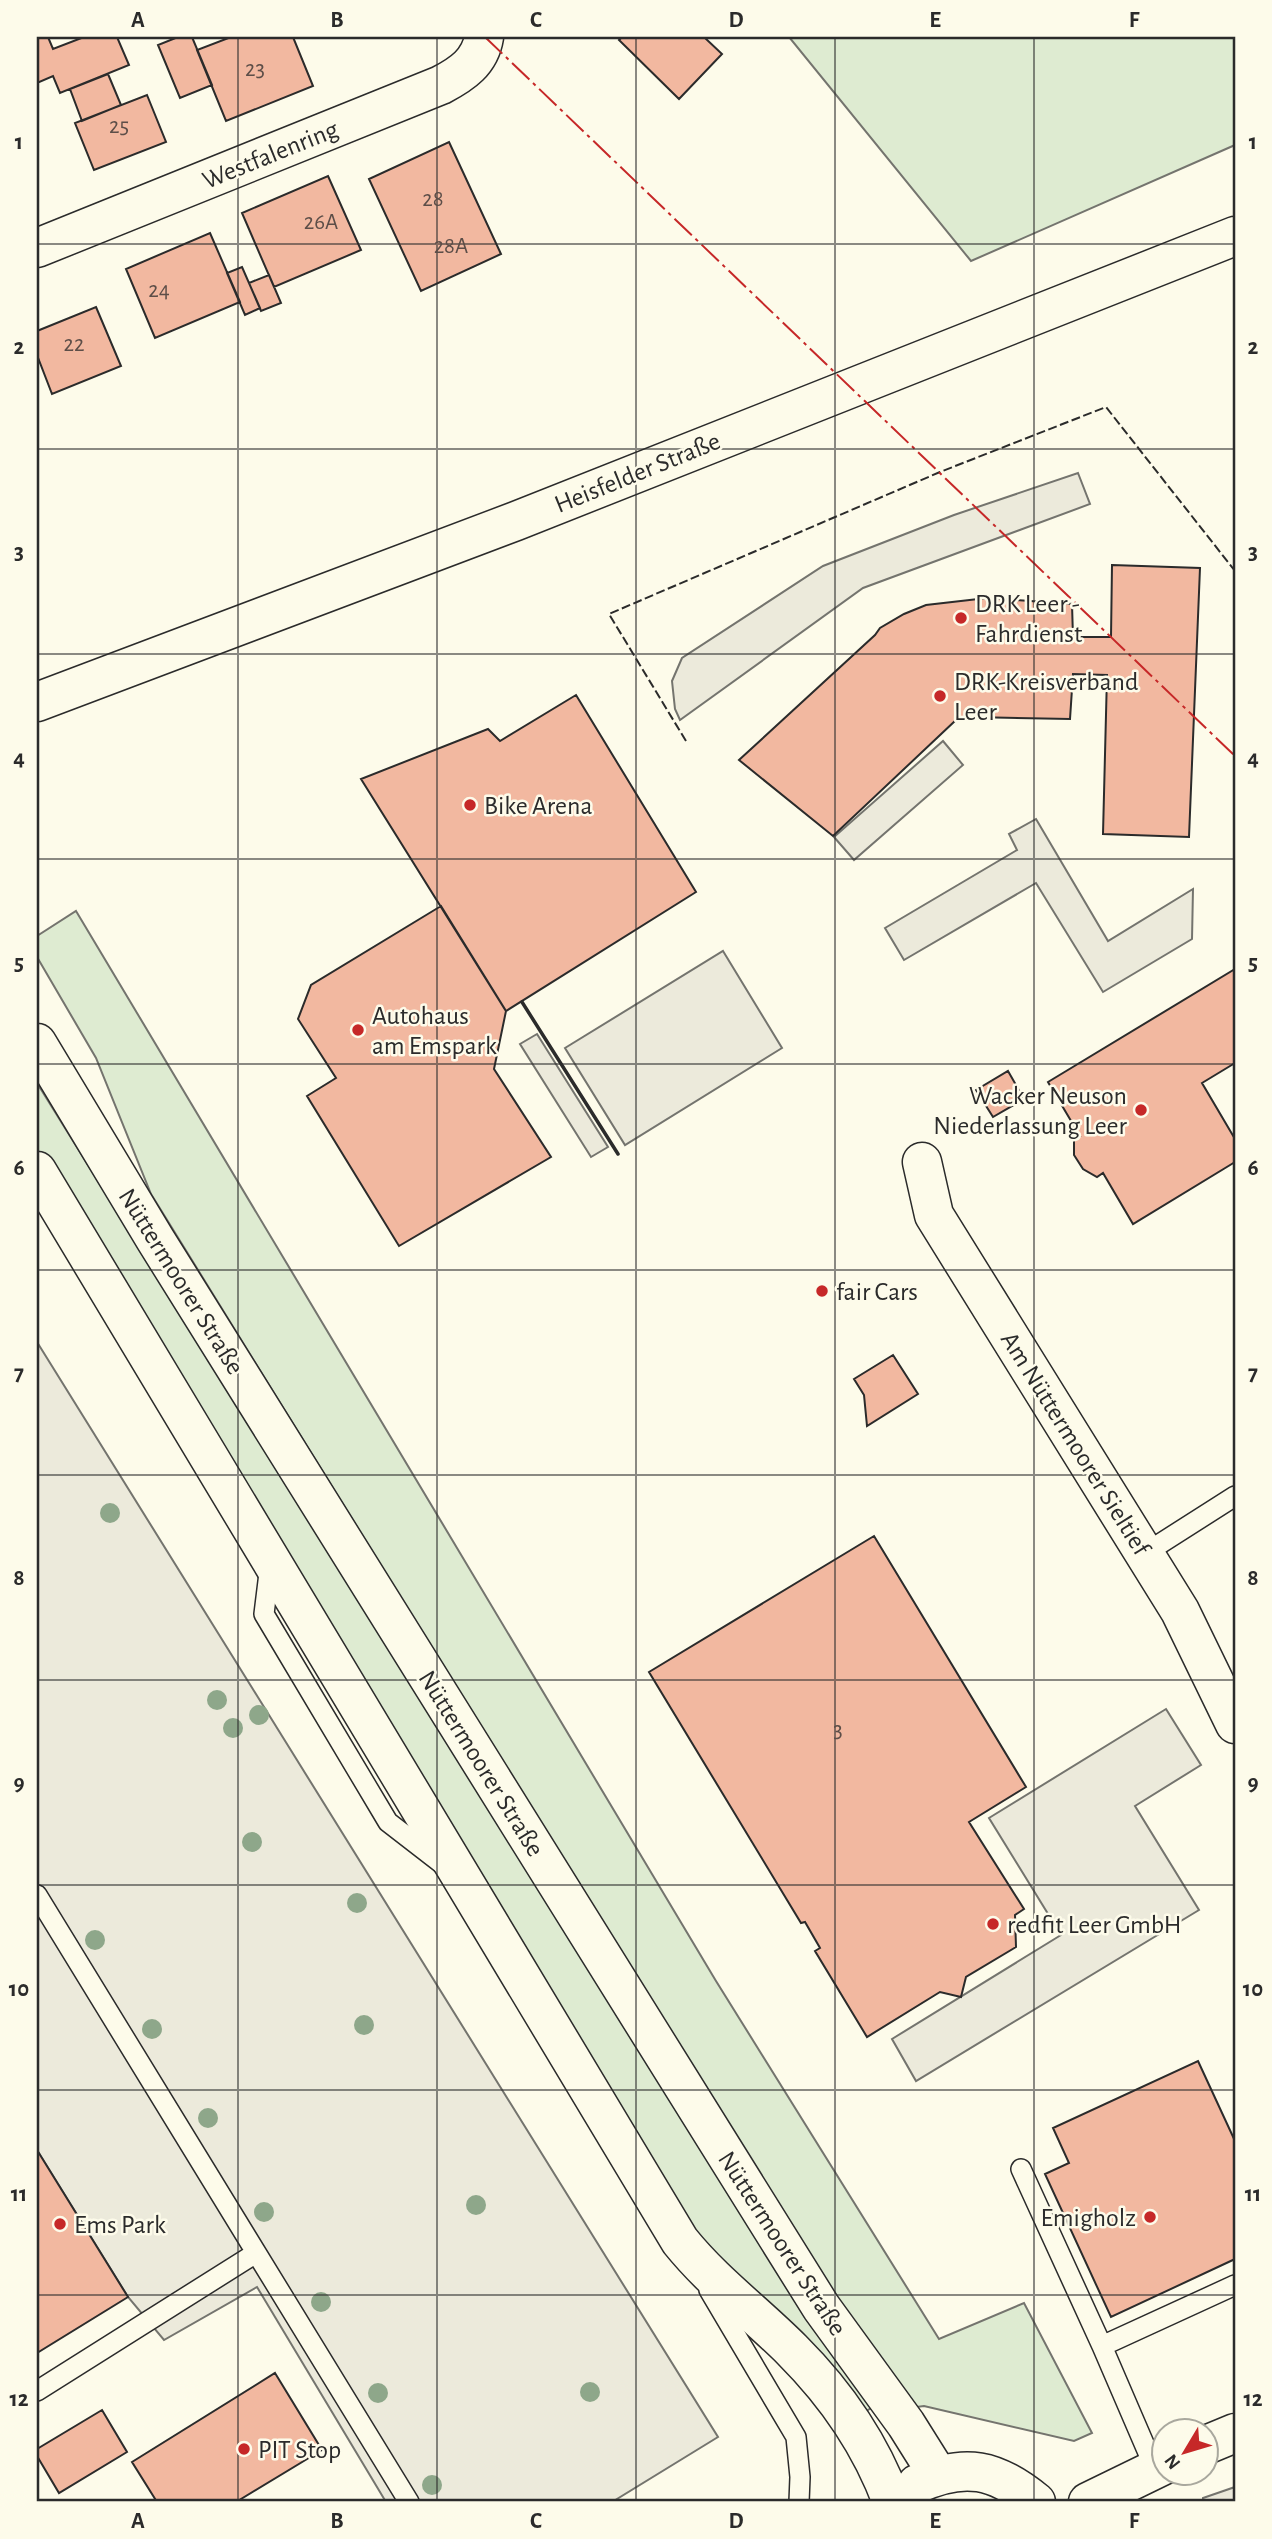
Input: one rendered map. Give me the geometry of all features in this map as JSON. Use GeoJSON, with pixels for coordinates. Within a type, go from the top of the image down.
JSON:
{"type":"FeatureCollection","features":[{"type":"Feature","properties":{"kind":"street","name":"Westfalenring"},"geometry":{"type":"LineString","coordinates":[[37,248],[441,85],[463,73],[476,58],[484,37]]}},
{"type":"Feature","properties":{"kind":"street","name":"Heisfelder Straße"},"geometry":{"type":"LineString","coordinates":[[37,702],[516,521],[1235,236]]}},
{"type":"Feature","properties":{"kind":"street","name":"Nüttermoorer Straße"},"geometry":{"type":"LineString","coordinates":[[37,1043],[170,1262],[806,2284],[906,2424],[938,2475]]}},
{"type":"Feature","properties":{"kind":"street","name":"Am Nüttermoorer Sieltief"},"geometry":{"type":"LineString","coordinates":[[922,1162],[934,1215],[1180,1611],[1235,1724]]}},
{"type":"Feature","properties":{"kind":"street","name":"Nüttermoorer Straße"},"geometry":{"type":"LineString","coordinates":[[37,1171],[680,2241],[713,2278],[813,2372],[854,2427],[882,2474],[893,2502]]}},
{"type":"Feature","properties":{"kind":"street"},"geometry":{"type":"LineString","coordinates":[[893,2502],[912,2486],[938,2475],[957,2471],[983,2472],[1013,2484],[1036,2502]]}},
{"type":"Feature","properties":{"kind":"street"},"geometry":{"type":"LineString","coordinates":[[1088,2502],[1150,2471]]}},
{"type":"Feature","properties":{"kind":"lane"},"geometry":{"type":"LineString","coordinates":[[1144,1554],[1235,1496]]}},
{"type":"Feature","properties":{"kind":"lane"},"geometry":{"type":"LineString","coordinates":[[37,1895],[409,2502]]}},
{"type":"Feature","properties":{"kind":"lane"},"geometry":{"type":"LineString","coordinates":[[1021,2169],[1150,2448]]}},
{"type":"Feature","properties":{"kind":"lane","name":"Nüttermoorer Straße"},"geometry":{"type":"LineString","coordinates":[[680,2241],[796,2437],[800,2477],[799,2502]]}},
{"type":"Feature","properties":{"kind":"lane"},"geometry":{"type":"LineString","coordinates":[[37,2391],[256,2253]]}},
{"type":"Feature","properties":{"kind":"lane"},"geometry":{"type":"LineString","coordinates":[[1102,2346],[1235,2285]]}},
{"type":"Feature","properties":{"kind":"green space"},"geometry":{"type":"Polygon","coordinates":[[[789,37],[1235,37],[1235,145],[971,261],[789,37]]]}},
{"type":"Feature","properties":{"kind":"green space"},"geometry":{"type":"Polygon","coordinates":[[[76,911],[716,1981],[939,2339],[1024,2303],[1092,2433],[1074,2441],[924,2406],[909,2408],[835,2300],[151,1194],[96,1058],[37,957],[37,936],[76,911]]]}},
{"type":"Feature","properties":{"kind":"green space"},"geometry":{"type":"Polygon","coordinates":[[[37,1083],[743,2217],[874,2406],[862,2414],[692,2227],[37,1149],[37,1083]]]}},
{"type":"Feature","properties":{"kind":"shaded area"},"geometry":{"type":"Polygon","coordinates":[[[1078,473],[1090,504],[863,588],[680,720],[675,709],[672,681],[682,658],[823,566],[954,515],[1078,473]]]}},
{"type":"Feature","properties":{"kind":"shaded area"},"geometry":{"type":"Polygon","coordinates":[[[943,741],[963,765],[854,860],[834,837],[943,741]]]}},
{"type":"Feature","properties":{"kind":"shaded area"},"geometry":{"type":"Polygon","coordinates":[[[1036,819],[1108,941],[1193,889],[1192,939],[1103,992],[1036,883],[904,960],[885,928],[1017,850],[1009,834],[1036,819]]]}},
{"type":"Feature","properties":{"kind":"shaded area"},"geometry":{"type":"Polygon","coordinates":[[[723,951],[782,1048],[625,1145],[565,1048],[723,951]]]}},
{"type":"Feature","properties":{"kind":"shaded area"},"geometry":{"type":"Polygon","coordinates":[[[537,1034],[608,1147],[591,1157],[520,1044],[537,1034]]]}},
{"type":"Feature","properties":{"kind":"shaded area"},"geometry":{"type":"Polygon","coordinates":[[[37,1342],[718,2437],[612,2502],[386,2502],[257,2287],[164,2340],[128,2297],[37,2150],[37,1342]]]}},
{"type":"Feature","properties":{"kind":"shaded area"},"geometry":{"type":"Polygon","coordinates":[[[1166,1709],[1201,1765],[1135,1806],[1199,1910],[916,2081],[892,2039],[1061,1935],[989,1818],[1166,1709]]]}},
{"type":"Feature","properties":{"kind":"shaded area"},"geometry":{"type":"Polygon","coordinates":[[[1235,2487],[1235,2502],[1203,2502],[1203,2498],[1235,2487]]]}},
{"type":"Feature","properties":{"kind":"building"},"geometry":{"type":"Polygon","coordinates":[[[48,37],[53,49],[84,37],[117,37],[129,65],[60,93],[53,76],[37,83],[37,38],[48,37]]]}},
{"type":"Feature","properties":{"kind":"building"},"geometry":{"type":"Polygon","coordinates":[[[178,37],[192,37],[212,85],[180,98],[158,45],[178,37]]]}},
{"type":"Feature","properties":{"kind":"building"},"geometry":{"type":"Polygon","coordinates":[[[231,37],[293,37],[313,86],[226,121],[197,50],[231,37]]]}},
{"type":"Feature","properties":{"kind":"building"},"geometry":{"type":"Polygon","coordinates":[[[622,37],[704,37],[722,54],[679,99],[619,40],[622,37]]]}},
{"type":"Feature","properties":{"kind":"building"},"geometry":{"type":"Polygon","coordinates":[[[108,74],[121,105],[82,121],[70,89],[108,74]]]}},
{"type":"Feature","properties":{"kind":"building"},"geometry":{"type":"Polygon","coordinates":[[[147,95],[166,142],[94,170],[75,123],[147,95]]]}},
{"type":"Feature","properties":{"kind":"building"},"geometry":{"type":"Polygon","coordinates":[[[449,142],[501,254],[421,291],[369,179],[449,142]]]}},
{"type":"Feature","properties":{"kind":"building"},"geometry":{"type":"Polygon","coordinates":[[[328,176],[361,250],[274,287],[242,213],[328,176]]]}},
{"type":"Feature","properties":{"kind":"building"},"geometry":{"type":"Polygon","coordinates":[[[210,233],[240,302],[155,338],[126,269],[210,233]]]}},
{"type":"Feature","properties":{"kind":"building"},"geometry":{"type":"Polygon","coordinates":[[[242,267],[260,308],[245,315],[227,273],[242,267]]]}},
{"type":"Feature","properties":{"kind":"building"},"geometry":{"type":"Polygon","coordinates":[[[269,275],[281,303],[261,311],[249,283],[269,275]]]}},
{"type":"Feature","properties":{"kind":"building"},"geometry":{"type":"Polygon","coordinates":[[[96,307],[121,366],[52,394],[37,355],[37,331],[96,307]]]}},
{"type":"Feature","properties":{"kind":"building","name":"DRK-Kreisverband Leer"},"geometry":{"type":"Polygon","coordinates":[[[1112,565],[1200,568],[1189,837],[1103,834],[1107,675],[1073,674],[1070,719],[972,717],[956,720],[833,836],[739,760],[880,628],[926,605],[987,598],[1072,604],[1073,637],[1111,637],[1112,565]]]}},
{"type":"Feature","properties":{"kind":"building"},"geometry":{"type":"Polygon","coordinates":[[[576,695],[696,892],[506,1011],[361,779],[488,729],[500,741],[576,695]]]}},
{"type":"Feature","properties":{"kind":"building"},"geometry":{"type":"Polygon","coordinates":[[[441,906],[506,1011],[494,1069],[551,1157],[399,1246],[307,1096],[336,1078],[298,1019],[311,985],[441,906]]]}},
{"type":"Feature","properties":{"kind":"building","name":"Wacker Neuson Niederlassung Leer"},"geometry":{"type":"Polygon","coordinates":[[[1235,969],[1235,1063],[1202,1083],[1235,1139],[1235,1162],[1133,1224],[1103,1173],[1097,1177],[1083,1169],[1074,1155],[1074,1139],[1080,1136],[1048,1082],[1235,969]]]}},
{"type":"Feature","properties":{"kind":"building"},"geometry":{"type":"Polygon","coordinates":[[[1008,1071],[1024,1099],[993,1117],[976,1090],[1008,1071]]]}},
{"type":"Feature","properties":{"kind":"building"},"geometry":{"type":"Polygon","coordinates":[[[893,1355],[918,1394],[867,1426],[864,1395],[854,1379],[893,1355]]]}},
{"type":"Feature","properties":{"kind":"building"},"geometry":{"type":"Polygon","coordinates":[[[874,1536],[1026,1787],[969,1822],[1024,1909],[1015,1915],[1016,1947],[966,1977],[961,1997],[940,1992],[867,2037],[815,1951],[820,1948],[805,1922],[801,1923],[649,1672],[874,1536]]]}},
{"type":"Feature","properties":{"kind":"building","name":"Emigholz"},"geometry":{"type":"Polygon","coordinates":[[[1198,2061],[1235,2141],[1235,2259],[1111,2317],[1045,2174],[1069,2163],[1053,2128],[1198,2061]]]}},
{"type":"Feature","properties":{"kind":"building","name":"Ems Park"},"geometry":{"type":"Polygon","coordinates":[[[37,2150],[128,2297],[37,2353],[37,2150]]]}},
{"type":"Feature","properties":{"kind":"building"},"geometry":{"type":"Polygon","coordinates":[[[275,2373],[322,2450],[236,2502],[157,2502],[132,2462],[275,2373]]]}},
{"type":"Feature","properties":{"kind":"building"},"geometry":{"type":"Polygon","coordinates":[[[102,2410],[127,2452],[59,2493],[37,2456],[37,2449],[102,2410]]]}},
{"type":"Feature","properties":{"kind":"fence"},"geometry":{"type":"LineString","coordinates":[[686,741],[609,614],[940,472],[1106,407],[1235,571]]}},
{"type":"Feature","properties":{"kind":"wall"},"geometry":{"type":"LineString","coordinates":[[522,1002],[618,1154]]}},
{"type":"Feature","properties":{"kind":"power"},"geometry":{"type":"LineString","coordinates":[[485,37],[1235,756]]}},
{"type":"Feature","properties":{"kind":"place","name":"DRK Leer - Fahrdienst"},"geometry":{"type":"Point","coordinates":[961,618]}},
{"type":"Feature","properties":{"kind":"place","name":"DRK-Kreisverband Leer"},"geometry":{"type":"Point","coordinates":[940,696]}},
{"type":"Feature","properties":{"kind":"place","name":"Bike Arena"},"geometry":{"type":"Point","coordinates":[470,805]}},
{"type":"Feature","properties":{"kind":"place","name":"Autohaus am Emspark"},"geometry":{"type":"Point","coordinates":[358,1030]}},
{"type":"Feature","properties":{"kind":"place","name":"Wacker Neuson Niederlassung Leer"},"geometry":{"type":"Point","coordinates":[1141,1110]}},
{"type":"Feature","properties":{"kind":"place","name":"fair Cars"},"geometry":{"type":"Point","coordinates":[822,1291]}},
{"type":"Feature","properties":{"kind":"place","name":"redfit Leer GmbH"},"geometry":{"type":"Point","coordinates":[993,1924]}},
{"type":"Feature","properties":{"kind":"place","name":"Emigholz"},"geometry":{"type":"Point","coordinates":[1150,2217]}},
{"type":"Feature","properties":{"kind":"place","name":"Ems Park"},"geometry":{"type":"Point","coordinates":[60,2224]}},
{"type":"Feature","properties":{"kind":"place","name":"PIT Stop"},"geometry":{"type":"Point","coordinates":[244,2449]}}]}
